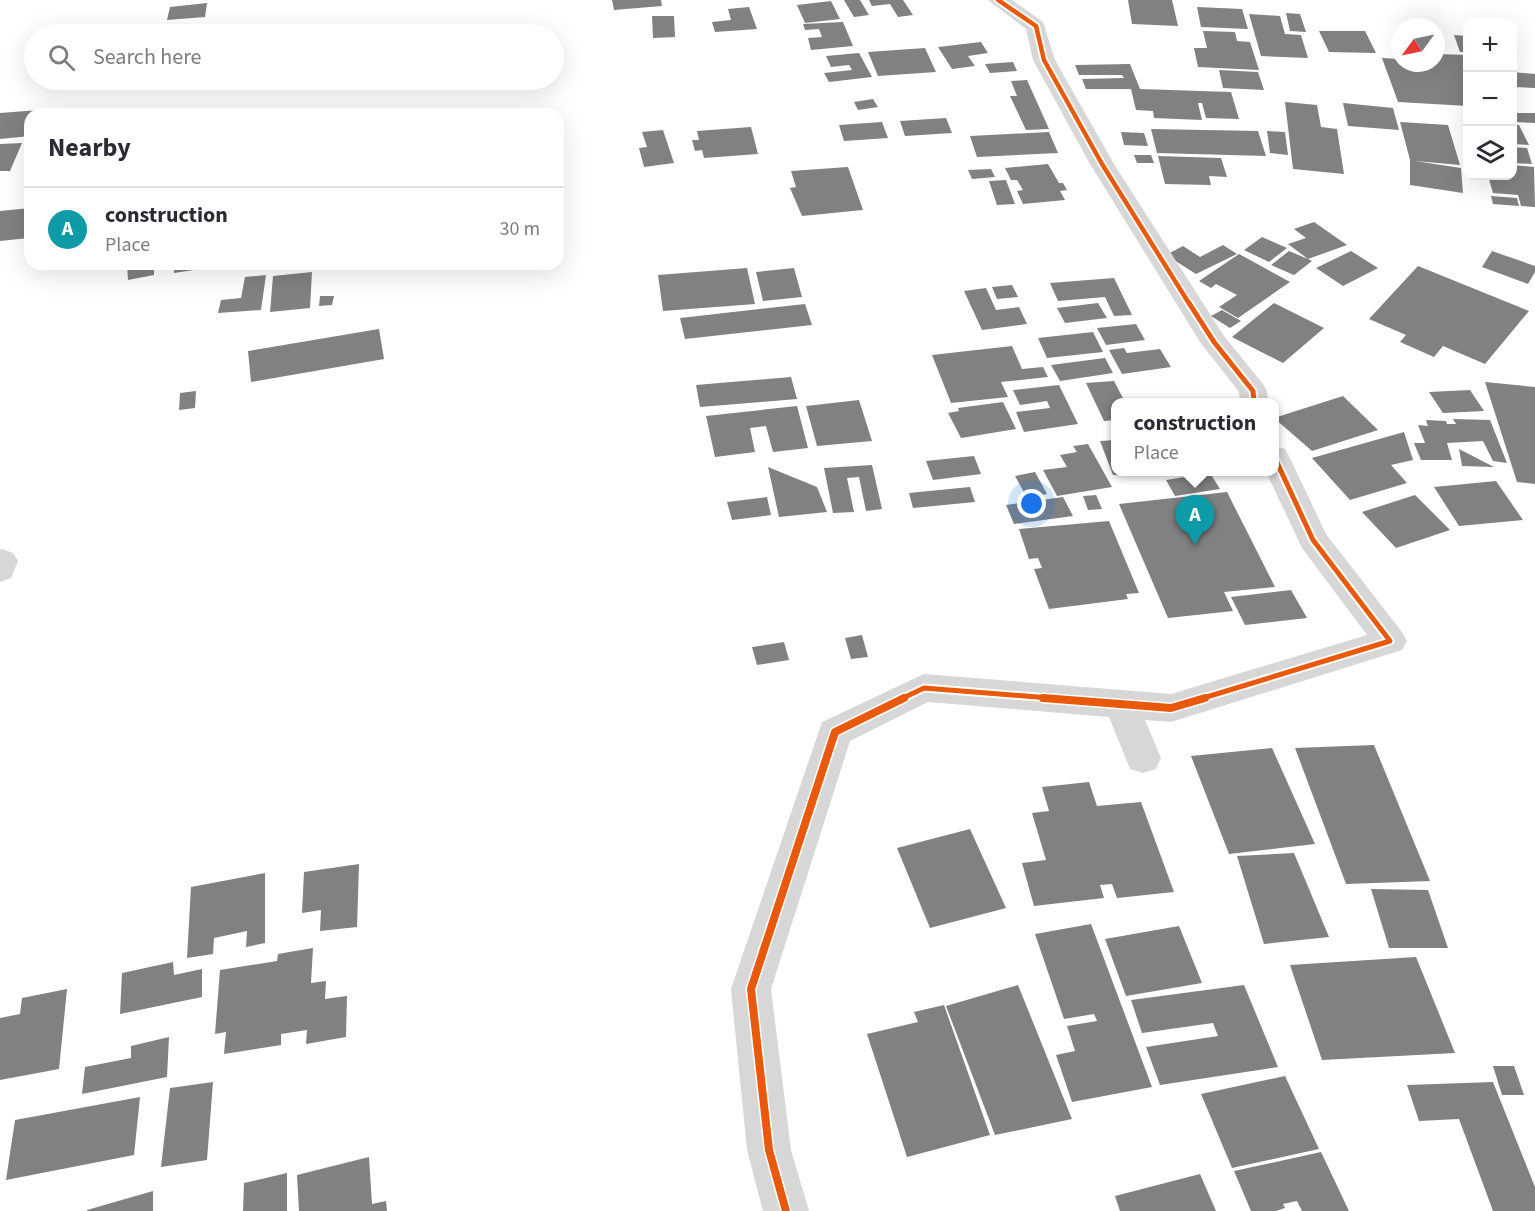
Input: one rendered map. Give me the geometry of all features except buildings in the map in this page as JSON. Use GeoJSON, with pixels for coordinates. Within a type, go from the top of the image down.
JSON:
{"type":"FeatureCollection","features":[{"type":"Feature","properties":{"kind":"street"},"geometry":{"type":"LineString","coordinates":[[998,0],[1036,26],[1044,60],[1102,164],[1214,342],[1253,391],[1254,398]]}},
{"type":"Feature","properties":{"kind":"street"},"geometry":{"type":"LineString","coordinates":[[786,1211],[769,1150],[751,989],[835,732],[924,688],[1171,708],[1390,641],[1313,540],[1279,465]]}},
{"type":"Feature","properties":{"kind":"street"},"geometry":{"type":"LineString","coordinates":[[1121,704],[1143,758]]}},
{"type":"Feature","properties":{"kind":"cycle path"},"geometry":{"type":"LineString","coordinates":[[998,0],[1036,26],[1044,60],[1102,164],[1214,342],[1253,391],[1254,398]]}},
{"type":"Feature","properties":{"kind":"cycle path"},"geometry":{"type":"LineString","coordinates":[[786,1211],[769,1150],[751,989],[835,732],[924,688],[1171,708],[1390,641],[1313,540],[1279,467]]}},
{"type":"Feature","properties":{"kind":"place","name":"construction"},"geometry":{"type":"Point","coordinates":[1195,545]}}]}
